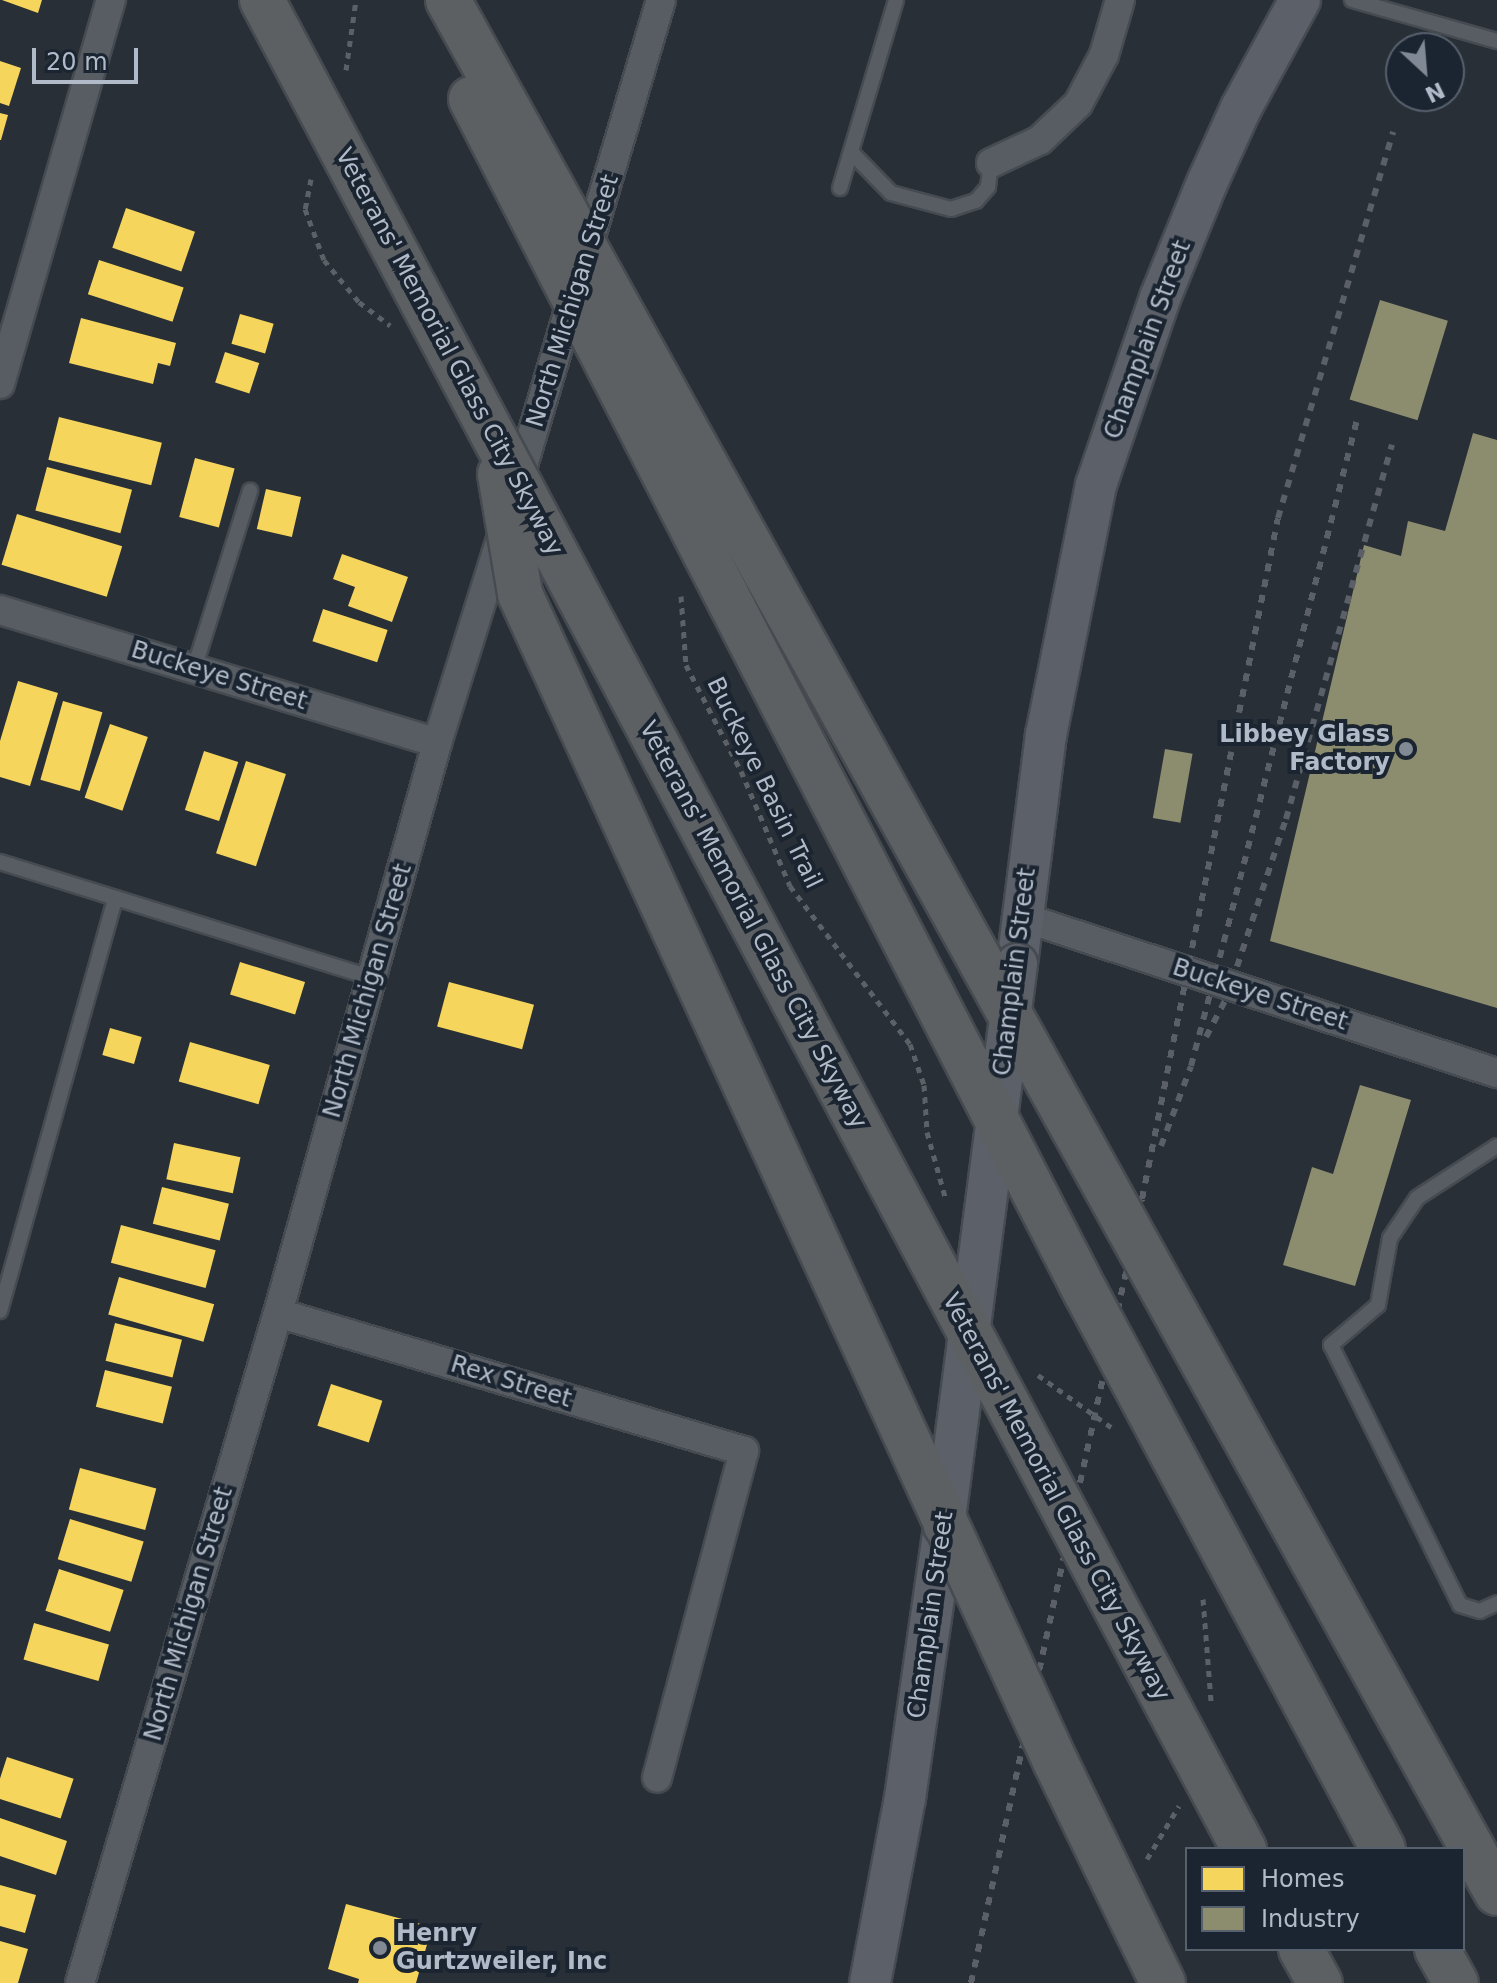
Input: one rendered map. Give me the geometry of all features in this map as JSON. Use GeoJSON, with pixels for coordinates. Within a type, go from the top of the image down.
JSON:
{"type":"FeatureCollection","features":[{"type":"Feature","properties":{"kind":"highway","name":"Veterans' Memorial Glass City Skyway"},"geometry":{"type":"LineString","coordinates":[[262,0],[1243,1847]]}},
{"type":"Feature","properties":{"kind":"highway"},"geometry":{"type":"LineString","coordinates":[[420,0],[1078,1279],[1382,1847]]}},
{"type":"Feature","properties":{"kind":"highway"},"geometry":{"type":"LineString","coordinates":[[448,0],[1497,1893]]}},
{"type":"Feature","properties":{"kind":"highway"},"geometry":{"type":"LineString","coordinates":[[493,436],[520,594],[1056,1763],[1163,1983]]}},
{"type":"Feature","properties":{"kind":"highway"},"geometry":{"type":"LineString","coordinates":[[1302,1951],[1320,1983]]}},
{"type":"Feature","properties":{"kind":"highway"},"geometry":{"type":"LineString","coordinates":[[1438,1951],[1456,1983]]}},
{"type":"Feature","properties":{"kind":"main road","name":"Champlain Street"},"geometry":{"type":"LineString","coordinates":[[870,1983],[905,1798],[944,1526],[1046,735],[1096,485],[1160,298],[1201,198],[1241,108],[1300,0]]}},
{"type":"Feature","properties":{"kind":"street"},"geometry":{"type":"LineString","coordinates":[[1,380],[111,0]]}},
{"type":"Feature","properties":{"kind":"street","name":"North Michigan Street"},"geometry":{"type":"LineString","coordinates":[[80,1983],[278,1313],[437,743],[661,0]]}},
{"type":"Feature","properties":{"kind":"street"},"geometry":{"type":"LineString","coordinates":[[991,163],[1040,140],[1078,104],[1104,55],[1120,0]]}},
{"type":"Feature","properties":{"kind":"street","name":"Buckeye Street"},"geometry":{"type":"LineString","coordinates":[[0,610],[437,743]]}},
{"type":"Feature","properties":{"kind":"street","name":"Buckeye Street"},"geometry":{"type":"LineString","coordinates":[[1022,917],[1497,1073]]}},
{"type":"Feature","properties":{"kind":"street","name":"Rex Street"},"geometry":{"type":"LineString","coordinates":[[278,1313],[744,1451],[657,1778]]}},
{"type":"Feature","properties":{"kind":"lane"},"geometry":{"type":"LineString","coordinates":[[840,188],[896,0]]}},
{"type":"Feature","properties":{"kind":"lane"},"geometry":{"type":"LineString","coordinates":[[1352,0],[1497,41]]}},
{"type":"Feature","properties":{"kind":"lane"},"geometry":{"type":"LineString","coordinates":[[851,152],[891,193],[951,209],[976,201],[988,187],[991,163]]}},
{"type":"Feature","properties":{"kind":"lane"},"geometry":{"type":"LineString","coordinates":[[194,669],[250,491]]}},
{"type":"Feature","properties":{"kind":"lane"},"geometry":{"type":"LineString","coordinates":[[0,862],[372,978]]}},
{"type":"Feature","properties":{"kind":"lane"},"geometry":{"type":"LineString","coordinates":[[0,1311],[115,898]]}},
{"type":"Feature","properties":{"kind":"lane"},"geometry":{"type":"LineString","coordinates":[[1497,1146],[1417,1198],[1390,1238],[1378,1305],[1331,1345],[1460,1605],[1480,1611],[1497,1603]]}},
{"type":"Feature","properties":{"kind":"path","name":"Buckeye Basin Trail"},"geometry":{"type":"LineString","coordinates":[[682,580],[679,624],[686,665],[741,771],[790,886],[910,1044],[924,1085],[927,1132],[948,1208]]}},
{"type":"Feature","properties":{"kind":"path"},"geometry":{"type":"LineString","coordinates":[[1035,1373],[1119,1433]]}},
{"type":"Feature","properties":{"kind":"path"},"geometry":{"type":"LineString","coordinates":[[1202,1595],[1212,1705]]}},
{"type":"Feature","properties":{"kind":"path"},"geometry":{"type":"LineString","coordinates":[[1139,1872],[1188,1791]]}},
{"type":"Feature","properties":{"kind":"building: Homes"},"geometry":{"type":"Polygon","coordinates":[[[2,0],[42,0],[38,13],[2,0]]]}},
{"type":"Feature","properties":{"kind":"building: Homes"},"geometry":{"type":"Polygon","coordinates":[[[0,61],[21,68],[9,106],[0,103],[0,61]]]}},
{"type":"Feature","properties":{"kind":"building: Homes"},"geometry":{"type":"Polygon","coordinates":[[[0,113],[8,115],[1,140],[0,140],[0,113]]]}},
{"type":"Feature","properties":{"kind":"building: Homes"},"geometry":{"type":"Polygon","coordinates":[[[126,208],[195,232],[181,271],[112,248],[126,208]]]}},
{"type":"Feature","properties":{"kind":"building: Homes"},"geometry":{"type":"Polygon","coordinates":[[[99,260],[184,288],[173,322],[88,294],[99,260]]]}},
{"type":"Feature","properties":{"kind":"building: Homes"},"geometry":{"type":"Polygon","coordinates":[[[240,314],[274,324],[265,353],[231,344],[240,314]]]}},
{"type":"Feature","properties":{"kind":"building: Homes"},"geometry":{"type":"Polygon","coordinates":[[[81,318],[176,343],[170,366],[158,363],[153,384],[69,363],[81,318]]]}},
{"type":"Feature","properties":{"kind":"building: Homes"},"geometry":{"type":"Polygon","coordinates":[[[225,352],[259,363],[249,394],[215,382],[225,352]]]}},
{"type":"Feature","properties":{"kind":"building: Homes"},"geometry":{"type":"Polygon","coordinates":[[[59,417],[162,443],[151,485],[48,460],[59,417]]]}},
{"type":"Feature","properties":{"kind":"building: Homes"},"geometry":{"type":"Polygon","coordinates":[[[195,458],[235,469],[219,528],[179,517],[195,458]]]}},
{"type":"Feature","properties":{"kind":"building: Homes"},"geometry":{"type":"Polygon","coordinates":[[[47,467],[132,490],[120,533],[35,510],[47,467]]]}},
{"type":"Feature","properties":{"kind":"building: Homes"},"geometry":{"type":"Polygon","coordinates":[[[266,489],[301,497],[292,537],[257,529],[266,489]]]}},
{"type":"Feature","properties":{"kind":"building: Homes"},"geometry":{"type":"Polygon","coordinates":[[[17,514],[122,546],[107,597],[2,565],[17,514]]]}},
{"type":"Feature","properties":{"kind":"building: Homes"},"geometry":{"type":"Polygon","coordinates":[[[342,554],[408,577],[392,622],[348,606],[355,587],[333,579],[342,554]]]}},
{"type":"Feature","properties":{"kind":"building: Homes"},"geometry":{"type":"Polygon","coordinates":[[[323,609],[388,630],[377,662],[312,641],[323,609]]]}},
{"type":"Feature","properties":{"kind":"building: Homes"},"geometry":{"type":"Polygon","coordinates":[[[18,681],[58,693],[30,786],[0,777],[0,741],[18,681]]]}},
{"type":"Feature","properties":{"kind":"building: Homes"},"geometry":{"type":"Polygon","coordinates":[[[63,701],[102,712],[80,791],[40,780],[63,701]]]}},
{"type":"Feature","properties":{"kind":"building: Homes"},"geometry":{"type":"Polygon","coordinates":[[[110,724],[148,737],[122,811],[85,798],[110,724]]]}},
{"type":"Feature","properties":{"kind":"building: Homes"},"geometry":{"type":"Polygon","coordinates":[[[204,751],[238,762],[219,821],[185,810],[204,751]]]}},
{"type":"Feature","properties":{"kind":"building: Homes"},"geometry":{"type":"Polygon","coordinates":[[[246,761],[286,774],[256,866],[216,853],[246,761]]]}},
{"type":"Feature","properties":{"kind":"building: Homes"},"geometry":{"type":"Polygon","coordinates":[[[240,962],[305,982],[295,1014],[230,995],[240,962]]]}},
{"type":"Feature","properties":{"kind":"building: Homes"},"geometry":{"type":"Polygon","coordinates":[[[449,982],[534,1005],[522,1049],[437,1026],[449,982]]]}},
{"type":"Feature","properties":{"kind":"building: Homes"},"geometry":{"type":"Polygon","coordinates":[[[110,1028],[142,1037],[134,1064],[102,1055],[110,1028]]]}},
{"type":"Feature","properties":{"kind":"building: Homes"},"geometry":{"type":"Polygon","coordinates":[[[190,1042],[270,1065],[258,1104],[179,1081],[190,1042]]]}},
{"type":"Feature","properties":{"kind":"building: Homes"},"geometry":{"type":"Polygon","coordinates":[[[174,1143],[241,1157],[233,1193],[166,1179],[174,1143]]]}},
{"type":"Feature","properties":{"kind":"building: Homes"},"geometry":{"type":"Polygon","coordinates":[[[162,1187],[229,1204],[220,1241],[153,1224],[162,1187]]]}},
{"type":"Feature","properties":{"kind":"building: Homes"},"geometry":{"type":"Polygon","coordinates":[[[121,1225],[216,1250],[206,1288],[111,1263],[121,1225]]]}},
{"type":"Feature","properties":{"kind":"building: Homes"},"geometry":{"type":"Polygon","coordinates":[[[119,1277],[214,1304],[203,1342],[108,1314],[119,1277]]]}},
{"type":"Feature","properties":{"kind":"building: Homes"},"geometry":{"type":"Polygon","coordinates":[[[115,1323],[182,1340],[173,1378],[106,1361],[115,1323]]]}},
{"type":"Feature","properties":{"kind":"building: Homes"},"geometry":{"type":"Polygon","coordinates":[[[105,1370],[172,1387],[163,1424],[96,1407],[105,1370]]]}},
{"type":"Feature","properties":{"kind":"building: Homes"},"geometry":{"type":"Polygon","coordinates":[[[331,1384],[382,1401],[369,1443],[317,1426],[331,1384]]]}},
{"type":"Feature","properties":{"kind":"building: Homes"},"geometry":{"type":"Polygon","coordinates":[[[80,1468],[156,1488],[145,1530],[69,1510],[80,1468]]]}},
{"type":"Feature","properties":{"kind":"building: Homes"},"geometry":{"type":"Polygon","coordinates":[[[70,1519],[144,1542],[131,1582],[58,1559],[70,1519]]]}},
{"type":"Feature","properties":{"kind":"building: Homes"},"geometry":{"type":"Polygon","coordinates":[[[59,1569],[124,1590],[110,1632],[45,1611],[59,1569]]]}},
{"type":"Feature","properties":{"kind":"building: Homes"},"geometry":{"type":"Polygon","coordinates":[[[34,1623],[109,1644],[99,1681],[24,1660],[34,1623]]]}},
{"type":"Feature","properties":{"kind":"building: Homes"},"geometry":{"type":"Polygon","coordinates":[[[7,1757],[74,1779],[61,1819],[0,1799],[0,1779],[7,1757]]]}},
{"type":"Feature","properties":{"kind":"building: Homes"},"geometry":{"type":"Polygon","coordinates":[[[0,1818],[67,1841],[56,1875],[0,1856],[0,1818]]]}},
{"type":"Feature","properties":{"kind":"building: Homes"},"geometry":{"type":"Polygon","coordinates":[[[0,1885],[36,1895],[25,1933],[0,1926],[0,1885]]]}},
{"type":"Feature","properties":{"kind":"building: Homes","name":"Henry Gurtzweiler, Inc"},"geometry":{"type":"Polygon","coordinates":[[[346,1904],[432,1927],[416,1983],[358,1983],[359,1979],[328,1969],[346,1904]]]}},
{"type":"Feature","properties":{"kind":"building: Homes"},"geometry":{"type":"Polygon","coordinates":[[[0,1941],[28,1949],[18,1983],[0,1983],[0,1941]]]}},
{"type":"Feature","properties":{"kind":"building: Industry"},"geometry":{"type":"Polygon","coordinates":[[[1380,300],[1448,321],[1417,420],[1350,399],[1380,300]]]}},
{"type":"Feature","properties":{"kind":"building: Industry","name":"Libbey Glass Factory"},"geometry":{"type":"Polygon","coordinates":[[[1473,433],[1497,440],[1497,1008],[1270,941],[1364,545],[1401,556],[1408,521],[1445,531],[1473,433]]]}},
{"type":"Feature","properties":{"kind":"building: Industry"},"geometry":{"type":"Polygon","coordinates":[[[1165,749],[1193,754],[1180,823],[1153,818],[1165,749]]]}},
{"type":"Feature","properties":{"kind":"building: Industry"},"geometry":{"type":"Polygon","coordinates":[[[1360,1085],[1411,1100],[1355,1286],[1283,1265],[1312,1167],[1333,1174],[1360,1085]]]}},
{"type":"Feature","properties":{"kind":"railway"},"geometry":{"type":"LineString","coordinates":[[971,1983],[1142,1199],[1278,518],[1393,132]]}},
{"type":"Feature","properties":{"kind":"railway"},"geometry":{"type":"LineString","coordinates":[[1161,1146],[1191,1066],[1357,420]]}},
{"type":"Feature","properties":{"kind":"railway"},"geometry":{"type":"LineString","coordinates":[[1206,1037],[1227,997],[1286,819],[1392,445]]}},
{"type":"Feature","properties":{"kind":"place","name":"Libbey Glass Factory"},"geometry":{"type":"Point","coordinates":[1406,749]}},
{"type":"Feature","properties":{"kind":"place","name":"Henry Gurtzweiler, Inc"},"geometry":{"type":"Point","coordinates":[380,1948]}}]}
